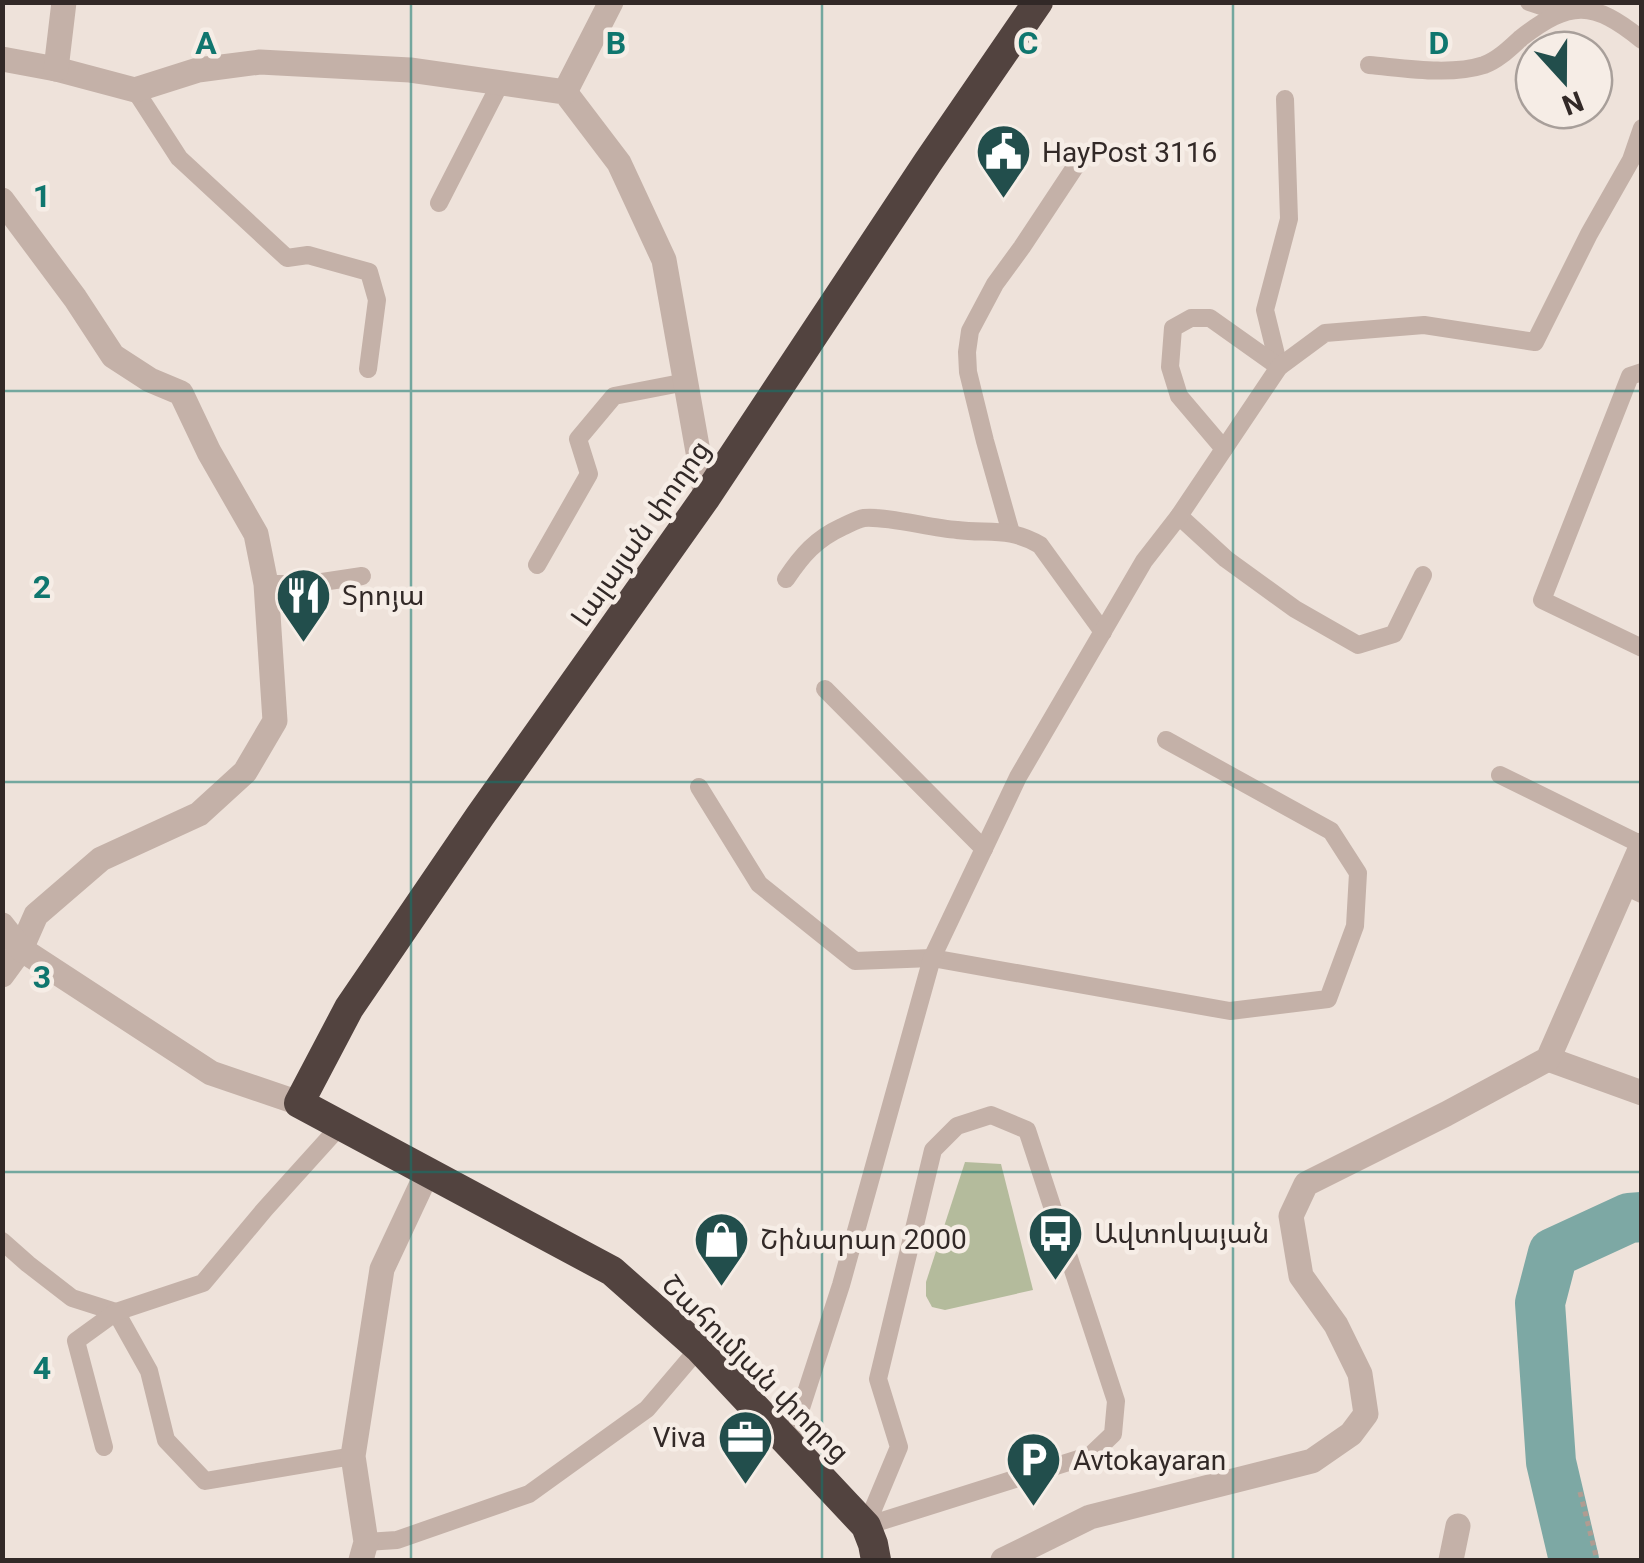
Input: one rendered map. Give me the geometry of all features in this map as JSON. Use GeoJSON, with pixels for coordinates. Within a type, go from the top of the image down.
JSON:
{"type":"FeatureCollection","features":[{"type":"Feature","properties":{"kind":"highway","name":"Լալայան փողոց"},"geometry":{"type":"LineString","coordinates":[[298,1103],[360,992],[706,497],[1038,2]]}},
{"type":"Feature","properties":{"kind":"highway","name":"Շահումյան փողոց"},"geometry":{"type":"LineString","coordinates":[[298,1103],[612,1271],[698,1348],[866,1526],[876,1560]]}},
{"type":"Feature","properties":{"kind":"street"},"geometry":{"type":"LineString","coordinates":[[56,69],[64,2]]}},
{"type":"Feature","properties":{"kind":"street"},"geometry":{"type":"LineString","coordinates":[[565,92],[611,2]]}},
{"type":"Feature","properties":{"kind":"street"},"geometry":{"type":"LineString","coordinates":[[2,59],[135,90],[198,70],[260,62],[410,70],[565,92],[619,163],[664,260],[706,497]]}},
{"type":"Feature","properties":{"kind":"street"},"geometry":{"type":"LineString","coordinates":[[2,200],[113,356],[150,380],[181,393],[256,534],[266,584],[275,721],[245,772],[199,814],[101,859],[36,915],[21,949],[2,975]]}},
{"type":"Feature","properties":{"kind":"street"},"geometry":{"type":"LineString","coordinates":[[1003,1560],[1090,1517],[1312,1461],[1351,1434],[1366,1414],[1360,1374],[1336,1325],[1301,1276],[1290,1216],[1306,1184],[1548,1059],[1632,890],[1642,845]]}},
{"type":"Feature","properties":{"kind":"street"},"geometry":{"type":"LineString","coordinates":[[2,925],[21,949],[211,1073],[298,1103]]}},
{"type":"Feature","properties":{"kind":"street"},"geometry":{"type":"LineString","coordinates":[[1548,1059],[1642,1092]]}},
{"type":"Feature","properties":{"kind":"street"},"geometry":{"type":"LineString","coordinates":[[363,1551],[353,1456],[382,1270],[427,1172]]}},
{"type":"Feature","properties":{"kind":"street"},"geometry":{"type":"LineString","coordinates":[[1450,1560],[1458,1526]]}},
{"type":"Feature","properties":{"kind":"lane"},"geometry":{"type":"LineString","coordinates":[[1530,2],[1559,12]]}},
{"type":"Feature","properties":{"kind":"lane"},"geometry":{"type":"LineString","coordinates":[[1369,65],[1462,70],[1486,64],[1500,57],[1540,22],[1578,8],[1594,10],[1622,24],[1642,40]]}},
{"type":"Feature","properties":{"kind":"lane"},"geometry":{"type":"LineString","coordinates":[[439,203],[501,82]]}},
{"type":"Feature","properties":{"kind":"lane"},"geometry":{"type":"LineString","coordinates":[[135,90],[179,158],[287,258],[308,255],[369,272],[377,300],[368,369]]}},
{"type":"Feature","properties":{"kind":"lane"},"geometry":{"type":"LineString","coordinates":[[1279,367],[1265,310],[1288,219],[1285,99]]}},
{"type":"Feature","properties":{"kind":"lane"},"geometry":{"type":"LineString","coordinates":[[789,1445],[840,1286],[932,958],[1018,777],[1144,561],[1179,516],[1279,367],[1325,332],[1424,325],[1535,342],[1589,234],[1632,160],[1642,128]]}},
{"type":"Feature","properties":{"kind":"lane"},"geometry":{"type":"LineString","coordinates":[[1011,533],[968,372],[970,332],[995,284],[1075,168]]}},
{"type":"Feature","properties":{"kind":"lane"},"geometry":{"type":"LineString","coordinates":[[1224,449],[1179,396],[1170,367],[1173,328],[1191,318],[1210,318],[1279,367]]}},
{"type":"Feature","properties":{"kind":"lane"},"geometry":{"type":"LineString","coordinates":[[1642,372],[1630,376],[1542,600],[1642,648]]}},
{"type":"Feature","properties":{"kind":"lane"},"geometry":{"type":"LineString","coordinates":[[537,565],[589,474],[578,439],[614,396],[686,382]]}},
{"type":"Feature","properties":{"kind":"lane"},"geometry":{"type":"LineString","coordinates":[[1179,516],[1240,569],[1296,609],[1358,645],[1394,634],[1423,576]]}},
{"type":"Feature","properties":{"kind":"lane"},"geometry":{"type":"LineString","coordinates":[[786,579],[810,546],[861,518],[967,532],[994,530],[1026,536],[1040,544],[1103,632]]}},
{"type":"Feature","properties":{"kind":"lane"},"geometry":{"type":"LineString","coordinates":[[266,584],[309,584],[362,576]]}},
{"type":"Feature","properties":{"kind":"lane"},"geometry":{"type":"LineString","coordinates":[[825,690],[984,849]]}},
{"type":"Feature","properties":{"kind":"lane"},"geometry":{"type":"LineString","coordinates":[[698,787],[760,884],[856,961],[932,958],[1230,1010],[1328,999],[1355,926],[1358,872],[1331,831],[1166,740]]}},
{"type":"Feature","properties":{"kind":"lane"},"geometry":{"type":"LineString","coordinates":[[1500,775],[1642,845]]}},
{"type":"Feature","properties":{"kind":"lane"},"geometry":{"type":"LineString","coordinates":[[992,1115],[1026,1130],[1116,1401],[1113,1434],[1091,1455],[866,1526],[899,1447],[878,1379],[933,1150],[957,1126],[992,1115]]}},
{"type":"Feature","properties":{"kind":"lane"},"geometry":{"type":"LineString","coordinates":[[104,1446],[76,1341],[116,1312],[203,1283],[340,1126]]}},
{"type":"Feature","properties":{"kind":"lane"},"geometry":{"type":"LineString","coordinates":[[2,1241],[72,1298],[116,1312],[149,1371],[166,1440],[205,1480],[353,1456]]}},
{"type":"Feature","properties":{"kind":"lane"},"geometry":{"type":"LineString","coordinates":[[363,1551],[529,1494],[647,1410],[698,1348]]}},
{"type":"Feature","properties":{"kind":"path"},"geometry":{"type":"LineString","coordinates":[[1580,1492],[1597,1560]]}},
{"type":"Feature","properties":{"kind":"green space"},"geometry":{"type":"Polygon","coordinates":[[[965,1162],[1001,1164],[1033,1290],[945,1310],[932,1307],[926,1296],[926,1282],[965,1162]]]}},
{"type":"Feature","properties":{"kind":"waterway"},"geometry":{"type":"LineString","coordinates":[[1574,1560],[1551,1462],[1540,1303],[1553,1253],[1629,1218],[1642,1217]]}},
{"type":"Feature","properties":{"kind":"place","name":"HayPost 3116"},"geometry":{"type":"Point","coordinates":[1003,201]}},
{"type":"Feature","properties":{"kind":"place","name":"Տրոյա"},"geometry":{"type":"Point","coordinates":[303,644]}},
{"type":"Feature","properties":{"kind":"place","name":"Ավտոկայան"},"geometry":{"type":"Point","coordinates":[1055,1282]}},
{"type":"Feature","properties":{"kind":"place","name":"Շինարար 2000"},"geometry":{"type":"Point","coordinates":[721,1288]}},
{"type":"Feature","properties":{"kind":"place","name":"Viva"},"geometry":{"type":"Point","coordinates":[745,1486]}},
{"type":"Feature","properties":{"kind":"place","name":"Avtokayaran"},"geometry":{"type":"Point","coordinates":[1034,1509]}}]}
